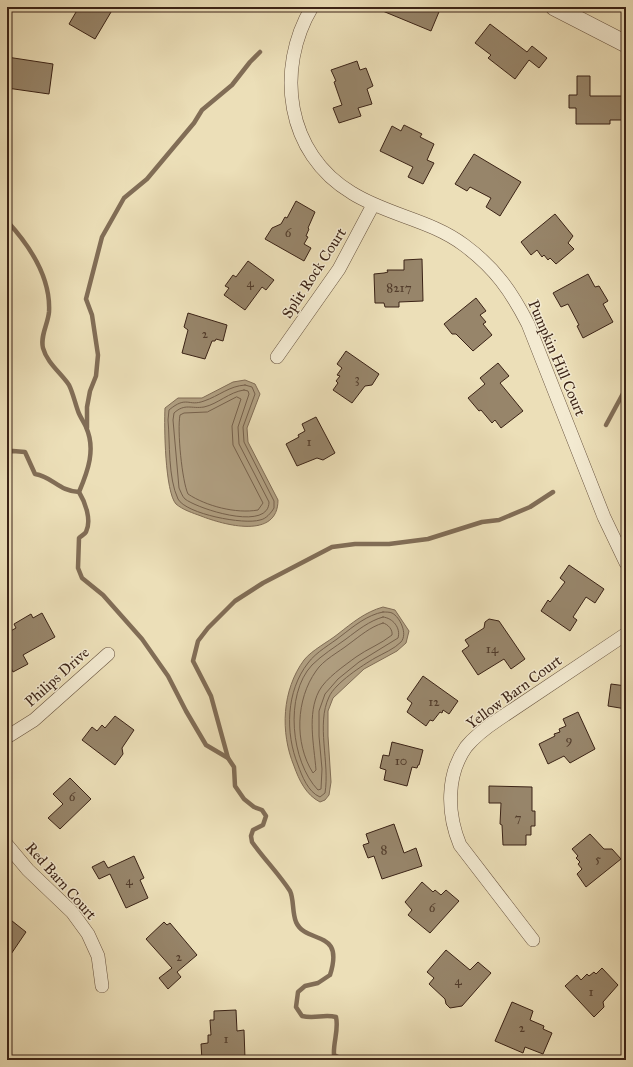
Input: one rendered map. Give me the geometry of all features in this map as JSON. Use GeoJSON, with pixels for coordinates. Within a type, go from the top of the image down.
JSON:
{"type":"FeatureCollection","features":[{"type":"Feature","properties":{"kind":"street","name":"Pumpkin Hill Court"},"geometry":{"type":"LineString","coordinates":[[312,7],[297,39],[291,65],[290,91],[293,113],[300,133],[310,152],[320,165],[350,193],[373,205],[438,230],[463,244],[483,260],[502,279],[528,324],[604,517],[626,563]]}},
{"type":"Feature","properties":{"kind":"street"},"geometry":{"type":"LineString","coordinates":[[554,7],[626,44]]}},
{"type":"Feature","properties":{"kind":"street","name":"Split Rock Court"},"geometry":{"type":"LineString","coordinates":[[277,357],[339,268],[373,205]]}},
{"type":"Feature","properties":{"kind":"street","name":"Yellow Barn Court"},"geometry":{"type":"LineString","coordinates":[[533,940],[460,845],[454,830],[450,810],[451,786],[456,766],[466,747],[499,718],[626,634]]}},
{"type":"Feature","properties":{"kind":"street","name":"Philips Drive"},"geometry":{"type":"LineString","coordinates":[[7,737],[34,720],[108,654]]}},
{"type":"Feature","properties":{"kind":"street","name":"Red Barn Court"},"geometry":{"type":"LineString","coordinates":[[7,845],[28,870],[72,912],[88,934],[98,956],[102,986]]}},
{"type":"Feature","properties":{"kind":"water"},"geometry":{"type":"Polygon","coordinates":[[[245,380],[255,384],[260,394],[247,428],[248,442],[278,500],[276,513],[269,521],[260,525],[248,526],[211,520],[188,511],[176,504],[172,497],[167,473],[165,429],[165,408],[178,398],[202,398],[233,382],[245,380]]]}},
{"type":"Feature","properties":{"kind":"water"},"geometry":{"type":"Polygon","coordinates":[[[383,607],[395,610],[409,631],[406,643],[397,651],[364,669],[333,698],[328,711],[331,782],[329,795],[325,800],[320,802],[315,799],[304,787],[296,771],[290,753],[285,725],[287,698],[291,684],[304,660],[311,653],[359,618],[383,607]]]}},
{"type":"Feature","properties":{"kind":"building"},"geometry":{"type":"Polygon","coordinates":[[[79,7],[114,7],[95,39],[69,24],[79,7]]]}},
{"type":"Feature","properties":{"kind":"building"},"geometry":{"type":"Polygon","coordinates":[[[373,7],[441,7],[431,31],[373,7]]]}},
{"type":"Feature","properties":{"kind":"building"},"geometry":{"type":"Polygon","coordinates":[[[490,24],[527,52],[532,46],[547,58],[539,68],[529,60],[515,79],[488,58],[491,55],[475,43],[490,24]]]}},
{"type":"Feature","properties":{"kind":"building"},"geometry":{"type":"Polygon","coordinates":[[[7,57],[53,64],[49,94],[7,88],[7,57]]]}},
{"type":"Feature","properties":{"kind":"building"},"geometry":{"type":"Polygon","coordinates":[[[357,61],[360,70],[366,68],[373,86],[367,89],[372,104],[358,108],[361,116],[339,123],[333,108],[342,105],[334,82],[336,81],[331,70],[357,61]]]}},
{"type":"Feature","properties":{"kind":"building"},"geometry":{"type":"Polygon","coordinates":[[[577,76],[590,76],[590,96],[626,96],[626,120],[610,120],[610,124],[576,124],[576,108],[569,108],[569,95],[577,95],[577,76]]]}},
{"type":"Feature","properties":{"kind":"building"},"geometry":{"type":"Polygon","coordinates":[[[404,125],[422,134],[420,137],[434,144],[427,160],[434,163],[423,184],[408,177],[413,167],[380,151],[392,126],[401,131],[404,125]]]}},
{"type":"Feature","properties":{"kind":"building"},"geometry":{"type":"Polygon","coordinates":[[[474,154],[521,182],[500,216],[486,207],[491,198],[470,187],[467,191],[455,184],[474,154]]]}},
{"type":"Feature","properties":{"kind":"building"},"geometry":{"type":"Polygon","coordinates":[[[296,201],[315,212],[308,228],[309,229],[306,236],[308,237],[304,244],[311,248],[304,261],[265,239],[272,228],[281,224],[285,217],[287,218],[296,201]]]}},
{"type":"Feature","properties":{"kind":"building"},"geometry":{"type":"Polygon","coordinates":[[[555,214],[573,236],[568,243],[574,249],[556,264],[550,258],[548,260],[544,255],[542,257],[537,250],[531,255],[521,242],[555,214]]]}},
{"type":"Feature","properties":{"kind":"building"},"geometry":{"type":"Polygon","coordinates":[[[422,259],[423,301],[399,302],[399,307],[385,307],[384,303],[375,303],[374,274],[388,272],[387,270],[404,270],[404,260],[422,259]]]}},
{"type":"Feature","properties":{"kind":"building"},"geometry":{"type":"Polygon","coordinates":[[[248,261],[274,280],[266,290],[262,287],[245,310],[224,295],[229,288],[225,286],[233,275],[236,277],[248,261]]]}},
{"type":"Feature","properties":{"kind":"building"},"geometry":{"type":"Polygon","coordinates":[[[588,274],[595,287],[599,286],[608,301],[603,304],[613,322],[583,338],[577,326],[579,325],[568,304],[561,307],[553,293],[588,274]]]}},
{"type":"Feature","properties":{"kind":"building"},"geometry":{"type":"Polygon","coordinates":[[[476,298],[486,311],[480,315],[486,322],[483,324],[492,335],[473,351],[456,334],[452,334],[444,324],[476,298]]]}},
{"type":"Feature","properties":{"kind":"building"},"geometry":{"type":"Polygon","coordinates":[[[188,313],[227,325],[223,341],[216,339],[215,341],[212,341],[205,359],[182,353],[188,330],[184,327],[188,313]]]}},
{"type":"Feature","properties":{"kind":"building"},"geometry":{"type":"Polygon","coordinates":[[[346,351],[379,374],[372,385],[365,386],[352,403],[333,390],[338,383],[336,381],[340,376],[337,375],[342,368],[337,364],[346,351]]]}},
{"type":"Feature","properties":{"kind":"building"},"geometry":{"type":"Polygon","coordinates":[[[498,363],[509,376],[500,383],[523,411],[501,428],[495,420],[492,423],[468,398],[485,384],[480,378],[498,363]]]}},
{"type":"Feature","properties":{"kind":"building"},"geometry":{"type":"Polygon","coordinates":[[[316,417],[335,453],[323,460],[317,458],[297,466],[286,444],[299,437],[298,435],[305,431],[302,424],[316,417]]]}},
{"type":"Feature","properties":{"kind":"building"},"geometry":{"type":"Polygon","coordinates":[[[569,565],[604,589],[595,603],[586,597],[573,617],[577,620],[570,631],[541,611],[548,600],[550,602],[565,582],[560,578],[569,565]]]}},
{"type":"Feature","properties":{"kind":"building"},"geometry":{"type":"Polygon","coordinates":[[[42,613],[55,637],[23,655],[28,664],[13,672],[7,660],[7,633],[16,628],[14,624],[31,614],[33,618],[42,613]]]}},
{"type":"Feature","properties":{"kind":"building"},"geometry":{"type":"Polygon","coordinates":[[[489,619],[499,621],[525,659],[511,669],[504,659],[478,675],[462,651],[469,646],[465,640],[484,628],[485,622],[489,619]]]}},
{"type":"Feature","properties":{"kind":"building"},"geometry":{"type":"Polygon","coordinates":[[[423,676],[458,701],[449,714],[443,710],[442,713],[440,712],[433,721],[430,720],[426,726],[407,712],[412,703],[407,699],[423,676]]]}},
{"type":"Feature","properties":{"kind":"building"},"geometry":{"type":"Polygon","coordinates":[[[611,684],[626,686],[626,709],[608,706],[611,684]]]}},
{"type":"Feature","properties":{"kind":"building"},"geometry":{"type":"Polygon","coordinates":[[[578,712],[595,749],[570,763],[564,756],[548,764],[539,744],[555,736],[554,734],[560,732],[559,729],[566,726],[563,719],[578,712]]]}},
{"type":"Feature","properties":{"kind":"building"},"geometry":{"type":"Polygon","coordinates":[[[115,716],[134,730],[122,748],[123,754],[115,765],[82,740],[92,727],[97,731],[102,725],[105,728],[115,716]]]}},
{"type":"Feature","properties":{"kind":"building"},"geometry":{"type":"Polygon","coordinates":[[[392,742],[423,750],[419,765],[417,768],[412,767],[407,786],[384,780],[386,770],[380,768],[383,755],[389,756],[392,742]]]}},
{"type":"Feature","properties":{"kind":"building"},"geometry":{"type":"Polygon","coordinates":[[[70,778],[91,799],[60,829],[48,818],[63,804],[53,794],[70,778]]]}},
{"type":"Feature","properties":{"kind":"building"},"geometry":{"type":"Polygon","coordinates":[[[489,786],[532,787],[532,811],[535,811],[535,826],[531,826],[531,835],[526,835],[526,845],[503,845],[502,825],[500,824],[501,803],[489,803],[489,786]]]}},
{"type":"Feature","properties":{"kind":"building"},"geometry":{"type":"Polygon","coordinates":[[[394,824],[404,853],[416,848],[422,866],[382,879],[374,856],[368,858],[363,845],[369,843],[366,834],[394,824]]]}},
{"type":"Feature","properties":{"kind":"building"},"geometry":{"type":"Polygon","coordinates":[[[590,834],[604,849],[612,849],[621,859],[586,887],[577,874],[582,869],[578,864],[580,862],[576,858],[578,856],[572,849],[590,834]]]}},
{"type":"Feature","properties":{"kind":"building"},"geometry":{"type":"Polygon","coordinates":[[[134,856],[144,878],[140,880],[148,898],[126,908],[110,874],[99,879],[92,867],[104,861],[108,868],[134,856]]]}},
{"type":"Feature","properties":{"kind":"building"},"geometry":{"type":"Polygon","coordinates":[[[422,882],[433,892],[435,890],[441,895],[446,890],[459,901],[430,933],[408,915],[412,910],[405,902],[422,882]]]}},
{"type":"Feature","properties":{"kind":"building"},"geometry":{"type":"Polygon","coordinates":[[[7,917],[26,932],[7,960],[7,917]]]}},
{"type":"Feature","properties":{"kind":"building"},"geometry":{"type":"Polygon","coordinates":[[[164,922],[167,925],[170,923],[197,955],[177,972],[181,977],[168,989],[159,978],[172,968],[146,939],[164,922]]]}},
{"type":"Feature","properties":{"kind":"building"},"geometry":{"type":"Polygon","coordinates":[[[446,950],[470,970],[478,962],[491,973],[462,1006],[450,1008],[446,1004],[445,999],[429,984],[434,978],[427,972],[446,950]]]}},
{"type":"Feature","properties":{"kind":"building"},"geometry":{"type":"Polygon","coordinates":[[[602,968],[618,985],[603,1002],[604,1007],[594,1017],[565,986],[577,975],[581,980],[587,974],[589,976],[594,972],[596,974],[602,968]]]}},
{"type":"Feature","properties":{"kind":"building"},"geometry":{"type":"Polygon","coordinates":[[[512,1002],[533,1011],[530,1020],[544,1026],[543,1029],[552,1033],[543,1054],[525,1047],[523,1053],[495,1041],[512,1002]]]}},
{"type":"Feature","properties":{"kind":"building"},"geometry":{"type":"Polygon","coordinates":[[[236,1010],[237,1031],[244,1030],[245,1059],[202,1060],[201,1044],[208,1043],[208,1035],[211,1035],[210,1020],[214,1020],[214,1011],[236,1010]]]}},
{"type":"Feature","properties":{"kind":"waterway"},"geometry":{"type":"LineString","coordinates":[[87,428],[87,407],[90,391],[96,376],[98,355],[92,315],[86,299],[102,237],[124,198],[147,179],[194,123],[202,110],[232,85],[260,52]]}},
{"type":"Feature","properties":{"kind":"waterway"},"geometry":{"type":"LineString","coordinates":[[7,221],[24,241],[43,274],[49,299],[49,312],[43,334],[43,348],[51,363],[69,385],[89,435],[91,452],[90,460],[79,492],[88,517],[88,527],[86,532],[79,538],[78,568],[82,578],[103,595],[142,639],[168,676],[206,745],[228,758],[234,767],[235,786],[244,799],[254,807],[262,810],[266,816],[263,825],[253,830],[251,836],[252,842],[290,891],[296,922],[301,929],[328,944],[332,950],[333,960],[330,975],[318,983],[305,986],[298,992],[296,1007],[302,1016],[336,1017],[337,1027],[334,1055],[344,1060]]}},
{"type":"Feature","properties":{"kind":"waterway"},"geometry":{"type":"LineString","coordinates":[[606,425],[626,388]]}},
{"type":"Feature","properties":{"kind":"waterway"},"geometry":{"type":"LineString","coordinates":[[7,452],[25,452],[35,474],[47,478],[61,487],[79,492]]}},
{"type":"Feature","properties":{"kind":"waterway"},"geometry":{"type":"LineString","coordinates":[[228,758],[211,696],[193,661],[198,641],[208,628],[235,601],[263,583],[332,547],[355,544],[389,544],[428,539],[482,522],[499,520],[530,507],[553,492]]}}]}
